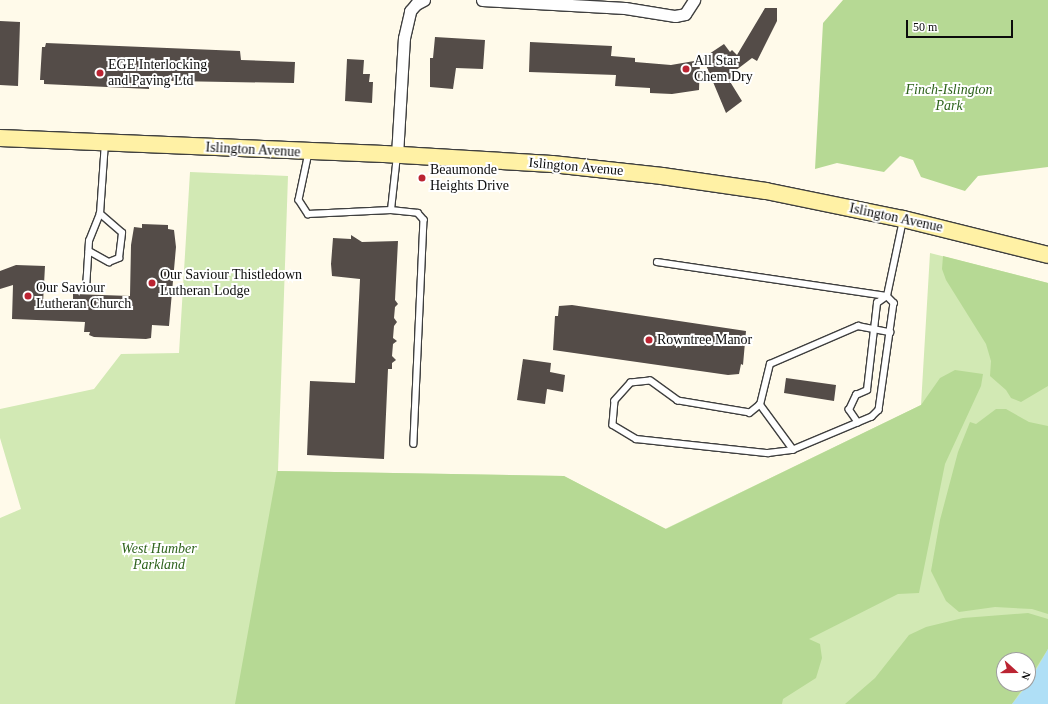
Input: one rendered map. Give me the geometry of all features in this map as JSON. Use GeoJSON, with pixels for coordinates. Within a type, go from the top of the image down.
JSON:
{"type":"FeatureCollection","features":[{"type":"Feature","properties":{"kind":"main road","name":"Islington Avenue"},"geometry":{"type":"LineString","coordinates":[[0,138],[309,153],[397,155],[552,164],[662,176],[766,191],[903,218],[1048,255]]}},
{"type":"Feature","properties":{"kind":"street"},"geometry":{"type":"LineString","coordinates":[[397,155],[404,38],[410,11],[416,4],[424,0]]}},
{"type":"Feature","properties":{"kind":"street"},"geometry":{"type":"LineString","coordinates":[[486,0],[625,8],[675,16],[685,14],[694,0]]}},
{"type":"Feature","properties":{"kind":"lane"},"geometry":{"type":"LineString","coordinates":[[86,289],[89,241],[100,214],[105,143]]}},
{"type":"Feature","properties":{"kind":"lane"},"geometry":{"type":"LineString","coordinates":[[309,153],[299,200],[308,214],[391,210],[418,213],[424,220],[414,444]]}},
{"type":"Feature","properties":{"kind":"lane"},"geometry":{"type":"LineString","coordinates":[[391,210],[397,155]]}},
{"type":"Feature","properties":{"kind":"lane"},"geometry":{"type":"LineString","coordinates":[[89,251],[109,262],[119,258],[122,233],[100,214]]}},
{"type":"Feature","properties":{"kind":"lane"},"geometry":{"type":"LineString","coordinates":[[858,422],[849,410],[856,395],[867,390],[877,303],[887,296],[903,218]]}},
{"type":"Feature","properties":{"kind":"lane"},"geometry":{"type":"LineString","coordinates":[[657,262],[887,296],[894,303],[890,332],[879,410],[872,417],[793,450],[768,453],[636,439],[613,425],[615,401],[631,383],[650,381],[678,401],[750,413],[760,405],[770,364],[858,326],[890,332]]}},
{"type":"Feature","properties":{"kind":"lane"},"geometry":{"type":"LineString","coordinates":[[760,405],[793,450]]}},
{"type":"Feature","properties":{"kind":"green space","name":"Finch-Islington Park"},"geometry":{"type":"Polygon","coordinates":[[[843,0],[1048,0],[1048,167],[978,176],[965,191],[921,177],[913,160],[900,156],[884,172],[837,163],[815,169],[823,23],[843,0]]]}},
{"type":"Feature","properties":{"kind":"green space","name":"West Humber Parkland"},"geometry":{"type":"Polygon","coordinates":[[[190,172],[288,176],[278,471],[564,476],[665,529],[921,405],[930,253],[1048,283],[1048,704],[0,704],[0,518],[21,509],[0,438],[0,409],[94,389],[121,354],[179,353],[190,172]]]}},
{"type":"Feature","properties":{"kind":"green space"},"geometry":{"type":"Polygon","coordinates":[[[943,256],[1048,283],[1048,386],[1021,402],[1011,398],[1006,390],[990,376],[991,361],[986,344],[946,280],[942,269],[943,256]]]}},
{"type":"Feature","properties":{"kind":"green space"},"geometry":{"type":"Polygon","coordinates":[[[955,370],[983,374],[981,386],[945,464],[919,593],[898,594],[809,639],[820,644],[822,658],[816,678],[783,699],[782,704],[235,704],[277,471],[564,476],[666,529],[921,405],[940,378],[955,370]]]}},
{"type":"Feature","properties":{"kind":"green space"},"geometry":{"type":"Polygon","coordinates":[[[996,409],[1006,409],[1029,422],[1048,426],[1048,614],[1032,609],[995,607],[959,612],[946,601],[931,571],[940,520],[958,452],[970,422],[976,424],[996,409]]]}},
{"type":"Feature","properties":{"kind":"green space"},"geometry":{"type":"Polygon","coordinates":[[[1028,613],[1048,619],[1048,649],[1036,668],[1036,652],[996,652],[996,692],[1020,692],[1012,704],[845,704],[875,678],[909,635],[926,627],[963,618],[1028,613]]]}},
{"type":"Feature","properties":{"kind":"water"},"geometry":{"type":"Polygon","coordinates":[[[1048,649],[1048,704],[1012,704],[1022,692],[1036,692],[1036,670],[1048,649]]]}},
{"type":"Feature","properties":{"kind":"building"},"geometry":{"type":"Polygon","coordinates":[[[765,8],[777,8],[777,21],[757,61],[752,58],[731,74],[733,76],[729,80],[742,101],[726,113],[703,58],[724,44],[730,52],[732,50],[737,55],[765,8]]]}},
{"type":"Feature","properties":{"kind":"building"},"geometry":{"type":"Polygon","coordinates":[[[0,21],[20,22],[18,86],[0,85],[0,21]]]}},
{"type":"Feature","properties":{"kind":"building"},"geometry":{"type":"Polygon","coordinates":[[[435,37],[485,40],[483,69],[456,68],[453,89],[430,87],[430,58],[433,58],[435,37]]]}},
{"type":"Feature","properties":{"kind":"building"},"geometry":{"type":"Polygon","coordinates":[[[530,42],[612,46],[611,56],[635,58],[635,62],[671,65],[700,60],[699,90],[672,94],[650,93],[650,88],[615,86],[616,75],[529,72],[530,42]]]}},
{"type":"Feature","properties":{"kind":"building"},"geometry":{"type":"Polygon","coordinates":[[[46,43],[240,51],[241,60],[295,62],[294,83],[168,81],[168,85],[149,84],[149,89],[44,84],[44,80],[40,80],[42,47],[45,47],[46,43]]]}},
{"type":"Feature","properties":{"kind":"building"},"geometry":{"type":"Polygon","coordinates":[[[347,59],[364,60],[363,74],[370,74],[369,82],[373,82],[372,103],[345,101],[347,59]]]}},
{"type":"Feature","properties":{"kind":"building","name":"Our Saviour Thistledown Lutheran Lodge"},"geometry":{"type":"Polygon","coordinates":[[[142,224],[168,225],[168,229],[174,230],[176,247],[169,326],[152,325],[151,338],[146,339],[94,337],[89,335],[90,332],[84,332],[85,322],[12,319],[13,285],[0,289],[0,271],[16,265],[45,266],[43,303],[73,305],[73,294],[130,296],[131,245],[134,227],[142,228],[142,224]]]}},
{"type":"Feature","properties":{"kind":"building"},"geometry":{"type":"Polygon","coordinates":[[[351,235],[362,242],[398,241],[395,300],[398,304],[395,307],[394,318],[397,322],[394,326],[393,338],[397,341],[393,344],[392,356],[396,360],[392,363],[392,369],[388,369],[384,459],[307,455],[310,381],[355,383],[360,279],[332,276],[331,264],[333,238],[351,239],[351,235]]]}},
{"type":"Feature","properties":{"kind":"building","name":"Rowntree Manor"},"geometry":{"type":"Polygon","coordinates":[[[572,305],[746,331],[743,365],[741,364],[739,374],[728,375],[553,350],[555,316],[558,316],[559,306],[572,305]]]}},
{"type":"Feature","properties":{"kind":"building"},"geometry":{"type":"Polygon","coordinates":[[[523,359],[551,363],[550,372],[565,375],[563,392],[547,389],[545,404],[517,400],[523,359]]]}},
{"type":"Feature","properties":{"kind":"building"},"geometry":{"type":"Polygon","coordinates":[[[786,378],[836,385],[834,401],[784,393],[786,378]]]}},
{"type":"Feature","properties":{"kind":"place","name":"All Star Chem Dry"},"geometry":{"type":"Point","coordinates":[686,69]}},
{"type":"Feature","properties":{"kind":"place","name":"EGE Interlocking and Paving Ltd"},"geometry":{"type":"Point","coordinates":[100,73]}},
{"type":"Feature","properties":{"kind":"place","name":"Beaumonde Heights Drive"},"geometry":{"type":"Point","coordinates":[422,178]}},
{"type":"Feature","properties":{"kind":"place","name":"Our Saviour Thistledown Lutheran Lodge"},"geometry":{"type":"Point","coordinates":[152,283]}},
{"type":"Feature","properties":{"kind":"place","name":"Our Saviour Lutheran Church"},"geometry":{"type":"Point","coordinates":[28,296]}},
{"type":"Feature","properties":{"kind":"place","name":"Rowntree Manor"},"geometry":{"type":"Point","coordinates":[649,340]}}]}
